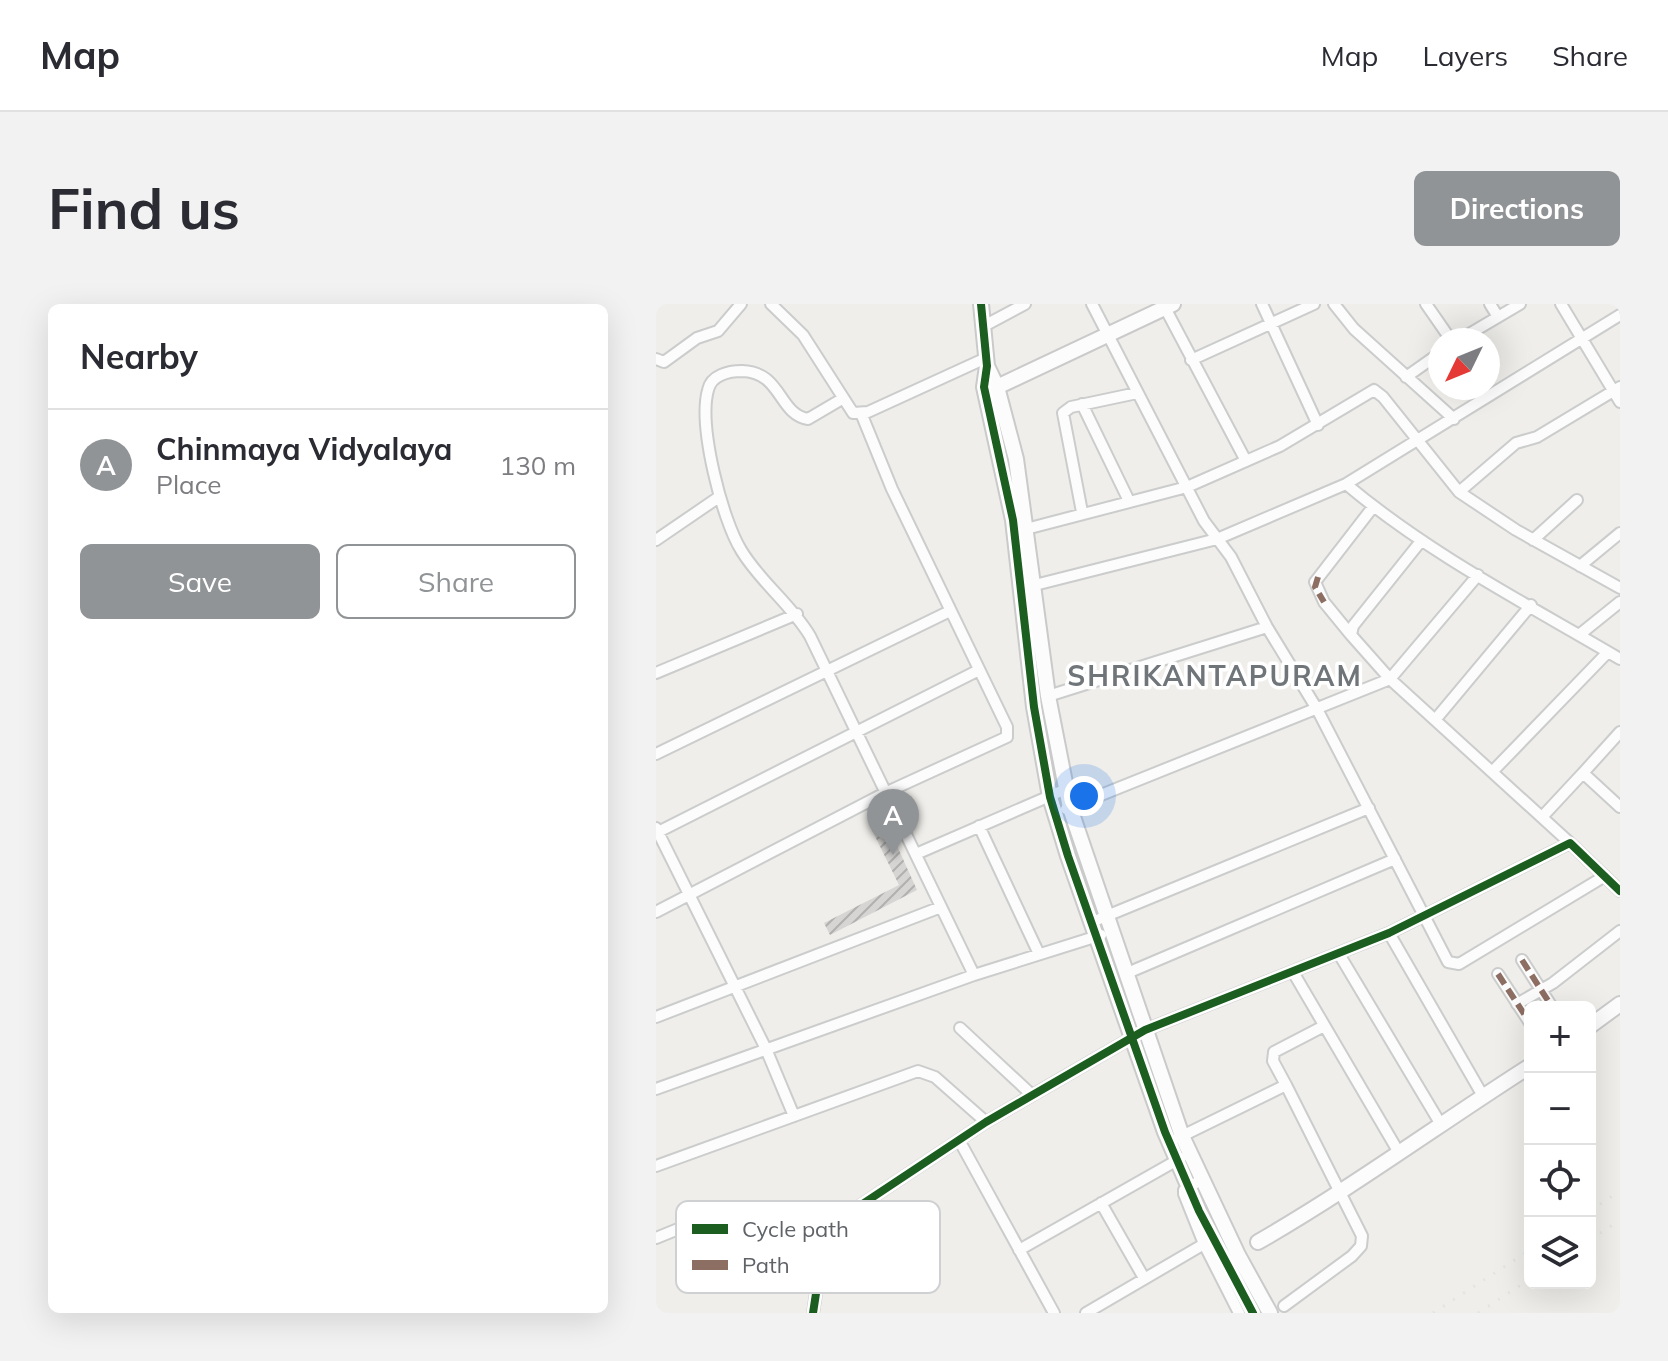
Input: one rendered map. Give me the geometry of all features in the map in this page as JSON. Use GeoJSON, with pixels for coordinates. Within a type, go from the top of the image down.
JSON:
{"type":"FeatureCollection","features":[{"type":"Feature","properties":{"kind":"street"},"geometry":{"type":"LineString","coordinates":[[656,359],[664,362],[697,338],[718,331],[741,304]]}},
{"type":"Feature","properties":{"kind":"street"},"geometry":{"type":"LineString","coordinates":[[771,304],[803,335],[853,413],[861,413],[986,362]]}},
{"type":"Feature","properties":{"kind":"street"},"geometry":{"type":"LineString","coordinates":[[981,304],[986,362],[984,387],[1028,587],[1066,789],[1063,811]]}},
{"type":"Feature","properties":{"kind":"street"},"geometry":{"type":"LineString","coordinates":[[982,327],[1025,304]]}},
{"type":"Feature","properties":{"kind":"street"},"geometry":{"type":"LineString","coordinates":[[1092,304],[1187,487],[1231,557],[1267,627],[1317,709],[1423,917],[1453,965],[1605,876]]}},
{"type":"Feature","properties":{"kind":"street"},"geometry":{"type":"LineString","coordinates":[[1262,304],[1318,425]]}},
{"type":"Feature","properties":{"kind":"street"},"geometry":{"type":"LineString","coordinates":[[1191,360],[1314,304]]}},
{"type":"Feature","properties":{"kind":"street"},"geometry":{"type":"LineString","coordinates":[[1334,304],[1354,329],[1454,419]]}},
{"type":"Feature","properties":{"kind":"street"},"geometry":{"type":"LineString","coordinates":[[1426,304],[1443,328]]}},
{"type":"Feature","properties":{"kind":"street"},"geometry":{"type":"LineString","coordinates":[[1490,304],[1498,317]]}},
{"type":"Feature","properties":{"kind":"street"},"geometry":{"type":"LineString","coordinates":[[1479,328],[1520,304]]}},
{"type":"Feature","properties":{"kind":"street"},"geometry":{"type":"LineString","coordinates":[[1561,304],[1617,389],[1620,402]]}},
{"type":"Feature","properties":{"kind":"street"},"geometry":{"type":"LineString","coordinates":[[997,387],[1167,305],[1191,360],[1246,461]]}},
{"type":"Feature","properties":{"kind":"street"},"geometry":{"type":"LineString","coordinates":[[1028,587],[1217,539],[1346,484],[1620,315]]}},
{"type":"Feature","properties":{"kind":"street"},"geometry":{"type":"LineString","coordinates":[[1406,377],[1428,361]]}},
{"type":"Feature","properties":{"kind":"street"},"geometry":{"type":"LineString","coordinates":[[986,362],[997,387],[1016,459],[1026,529],[1034,707],[1050,793],[1063,811],[1176,1139],[1253,1313]]}},
{"type":"Feature","properties":{"kind":"street"},"geometry":{"type":"LineString","coordinates":[[842,399],[808,419],[792,411],[772,382],[760,374],[729,372],[714,379],[708,388],[707,402],[719,497],[729,528],[742,553],[797,614],[887,792],[974,975]]}},
{"type":"Feature","properties":{"kind":"street"},"geometry":{"type":"LineString","coordinates":[[1459,492],[1516,443],[1537,437],[1617,389]]}},
{"type":"Feature","properties":{"kind":"street"},"geometry":{"type":"LineString","coordinates":[[1026,529],[1187,487],[1318,425],[1374,390],[1379,391],[1459,492],[1533,540],[1620,588]]}},
{"type":"Feature","properties":{"kind":"street"},"geometry":{"type":"LineString","coordinates":[[1082,512],[1063,413],[1082,404],[1137,393]]}},
{"type":"Feature","properties":{"kind":"street"},"geometry":{"type":"LineString","coordinates":[[1082,404],[1129,501]]}},
{"type":"Feature","properties":{"kind":"street"},"geometry":{"type":"LineString","coordinates":[[656,912],[887,792],[1007,737],[1007,727],[950,611],[861,413]]}},
{"type":"Feature","properties":{"kind":"street"},"geometry":{"type":"LineString","coordinates":[[1346,484],[1421,541],[1620,659]]}},
{"type":"Feature","properties":{"kind":"street"},"geometry":{"type":"LineString","coordinates":[[656,540],[719,497]]}},
{"type":"Feature","properties":{"kind":"street"},"geometry":{"type":"LineString","coordinates":[[1533,540],[1577,500]]}},
{"type":"Feature","properties":{"kind":"street"},"geometry":{"type":"LineString","coordinates":[[1373,507],[1315,582],[1324,602],[1390,679],[1620,891]]}},
{"type":"Feature","properties":{"kind":"street"},"geometry":{"type":"LineString","coordinates":[[1580,566],[1620,533]]}},
{"type":"Feature","properties":{"kind":"street"},"geometry":{"type":"LineString","coordinates":[[1351,635],[1353,626],[1421,541]]}},
{"type":"Feature","properties":{"kind":"street"},"geometry":{"type":"LineString","coordinates":[[1063,811],[1390,679],[1478,575]]}},
{"type":"Feature","properties":{"kind":"street"},"geometry":{"type":"LineString","coordinates":[[1579,635],[1620,602]]}},
{"type":"Feature","properties":{"kind":"street"},"geometry":{"type":"LineString","coordinates":[[1435,720],[1531,605]]}},
{"type":"Feature","properties":{"kind":"street"},"geometry":{"type":"LineString","coordinates":[[656,754],[950,611]]}},
{"type":"Feature","properties":{"kind":"street"},"geometry":{"type":"LineString","coordinates":[[656,673],[797,614]]}},
{"type":"Feature","properties":{"kind":"street"},"geometry":{"type":"LineString","coordinates":[[1048,696],[1267,627]]}},
{"type":"Feature","properties":{"kind":"street"},"geometry":{"type":"LineString","coordinates":[[1492,772],[1608,652]]}},
{"type":"Feature","properties":{"kind":"street"},"geometry":{"type":"LineString","coordinates":[[794,1116],[766,1049],[657,831],[979,670]]}},
{"type":"Feature","properties":{"kind":"street"},"geometry":{"type":"LineString","coordinates":[[1542,817],[1620,732]]}},
{"type":"Feature","properties":{"kind":"street"},"geometry":{"type":"LineString","coordinates":[[1583,773],[1620,807]]}},
{"type":"Feature","properties":{"kind":"street"},"geometry":{"type":"LineString","coordinates":[[916,854],[1050,793],[1066,789]]}},
{"type":"Feature","properties":{"kind":"street"},"geometry":{"type":"LineString","coordinates":[[656,1089],[1039,954],[1369,808]]}},
{"type":"Feature","properties":{"kind":"street"},"geometry":{"type":"LineString","coordinates":[[979,826],[1039,954]]}},
{"type":"Feature","properties":{"kind":"street"},"geometry":{"type":"LineString","coordinates":[[867,1201],[986,1122],[1139,1033],[1389,933],[1570,843]]}},
{"type":"Feature","properties":{"kind":"street"},"geometry":{"type":"LineString","coordinates":[[1125,974],[1395,859]]}},
{"type":"Feature","properties":{"kind":"street"},"geometry":{"type":"LineString","coordinates":[[656,1017],[941,907]]}},
{"type":"Feature","properties":{"kind":"street"},"geometry":{"type":"LineString","coordinates":[[1101,927],[1125,974],[1139,1033]]}},
{"type":"Feature","properties":{"kind":"street"},"geometry":{"type":"LineString","coordinates":[[1517,1004],[1620,931]]}},
{"type":"Feature","properties":{"kind":"street"},"geometry":{"type":"LineString","coordinates":[[1389,933],[1483,1096]]}},
{"type":"Feature","properties":{"kind":"street"},"geometry":{"type":"LineString","coordinates":[[1339,954],[1440,1123]]}},
{"type":"Feature","properties":{"kind":"street"},"geometry":{"type":"LineString","coordinates":[[1522,960],[1548,1001]]}},
{"type":"Feature","properties":{"kind":"street"},"geometry":{"type":"LineString","coordinates":[[1293,972],[1398,1151]]}},
{"type":"Feature","properties":{"kind":"street"},"geometry":{"type":"LineString","coordinates":[[1498,974],[1524,1014]]}},
{"type":"Feature","properties":{"kind":"street"},"geometry":{"type":"LineString","coordinates":[[1596,1022],[1620,1004]]}},
{"type":"Feature","properties":{"kind":"street"},"geometry":{"type":"LineString","coordinates":[[1195,1183],[1277,1310],[1361,1246],[1362,1236],[1273,1061],[1274,1052],[1324,1026]]}},
{"type":"Feature","properties":{"kind":"street"},"geometry":{"type":"LineString","coordinates":[[960,1028],[1032,1095]]}},
{"type":"Feature","properties":{"kind":"street"},"geometry":{"type":"LineString","coordinates":[[1258,1242],[1340,1195],[1398,1151],[1524,1070]]}},
{"type":"Feature","properties":{"kind":"street"},"geometry":{"type":"LineString","coordinates":[[656,1166],[918,1071],[935,1077],[986,1122]]}},
{"type":"Feature","properties":{"kind":"street"},"geometry":{"type":"LineString","coordinates":[[1176,1139],[1286,1085]]}},
{"type":"Feature","properties":{"kind":"street"},"geometry":{"type":"LineString","coordinates":[[959,1140],[1054,1313]]}},
{"type":"Feature","properties":{"kind":"street"},"geometry":{"type":"LineString","coordinates":[[1019,1250],[1183,1156]]}},
{"type":"Feature","properties":{"kind":"street"},"geometry":{"type":"LineString","coordinates":[[1195,1183],[1184,1194],[1204,1244],[1239,1313]]}},
{"type":"Feature","properties":{"kind":"street"},"geometry":{"type":"LineString","coordinates":[[1101,1203],[1144,1278]]}},
{"type":"Feature","properties":{"kind":"street"},"geometry":{"type":"LineString","coordinates":[[656,1238],[676,1230]]}},
{"type":"Feature","properties":{"kind":"street"},"geometry":{"type":"LineString","coordinates":[[1086,1313],[1204,1244]]}},
{"type":"Feature","properties":{"kind":"street"},"geometry":{"type":"LineString","coordinates":[[813,1313],[816,1293]]}},
{"type":"Feature","properties":{"kind":"building"},"geometry":{"type":"Polygon","coordinates":[[[884,817],[917,890],[830,935],[824,923],[899,885],[869,824],[884,817]]]}},
{"type":"Feature","properties":{"kind":"railway"},"geometry":{"type":"LineString","coordinates":[[1596,1207],[1620,1191]]}},
{"type":"Feature","properties":{"kind":"railway"},"geometry":{"type":"LineString","coordinates":[[1596,1236],[1620,1220]]}},
{"type":"Feature","properties":{"kind":"railway"},"geometry":{"type":"LineString","coordinates":[[1433,1313],[1524,1254]]}},
{"type":"Feature","properties":{"kind":"railway"},"geometry":{"type":"LineString","coordinates":[[1478,1313],[1524,1283]]}},
{"type":"Feature","properties":{"kind":"marked path"},"geometry":{"type":"LineString","coordinates":[[1318,577],[1315,587],[1324,602]]}},
{"type":"Feature","properties":{"kind":"marked path"},"geometry":{"type":"LineString","coordinates":[[1522,960],[1548,1001]]}},
{"type":"Feature","properties":{"kind":"marked path"},"geometry":{"type":"LineString","coordinates":[[1498,974],[1524,1014]]}},
{"type":"Feature","properties":{"kind":"cycle path"},"geometry":{"type":"LineString","coordinates":[[981,304],[987,366],[984,387],[1013,520],[1034,707],[1050,797],[1165,1132],[1199,1211],[1253,1313]]}},
{"type":"Feature","properties":{"kind":"cycle path"},"geometry":{"type":"LineString","coordinates":[[867,1201],[986,1122],[1145,1030],[1389,933],[1570,843],[1620,891]]}},
{"type":"Feature","properties":{"kind":"cycle path"},"geometry":{"type":"LineString","coordinates":[[813,1313],[816,1293]]}},
{"type":"Feature","properties":{"kind":"place","name":"Chinmaya Vidyalaya"},"geometry":{"type":"Point","coordinates":[893,855]}},
{"type":"Feature","properties":{"kind":"district","name":"SHRIKANTAPURAM"},"geometry":{"type":"Point","coordinates":[1215,675]}}]}
